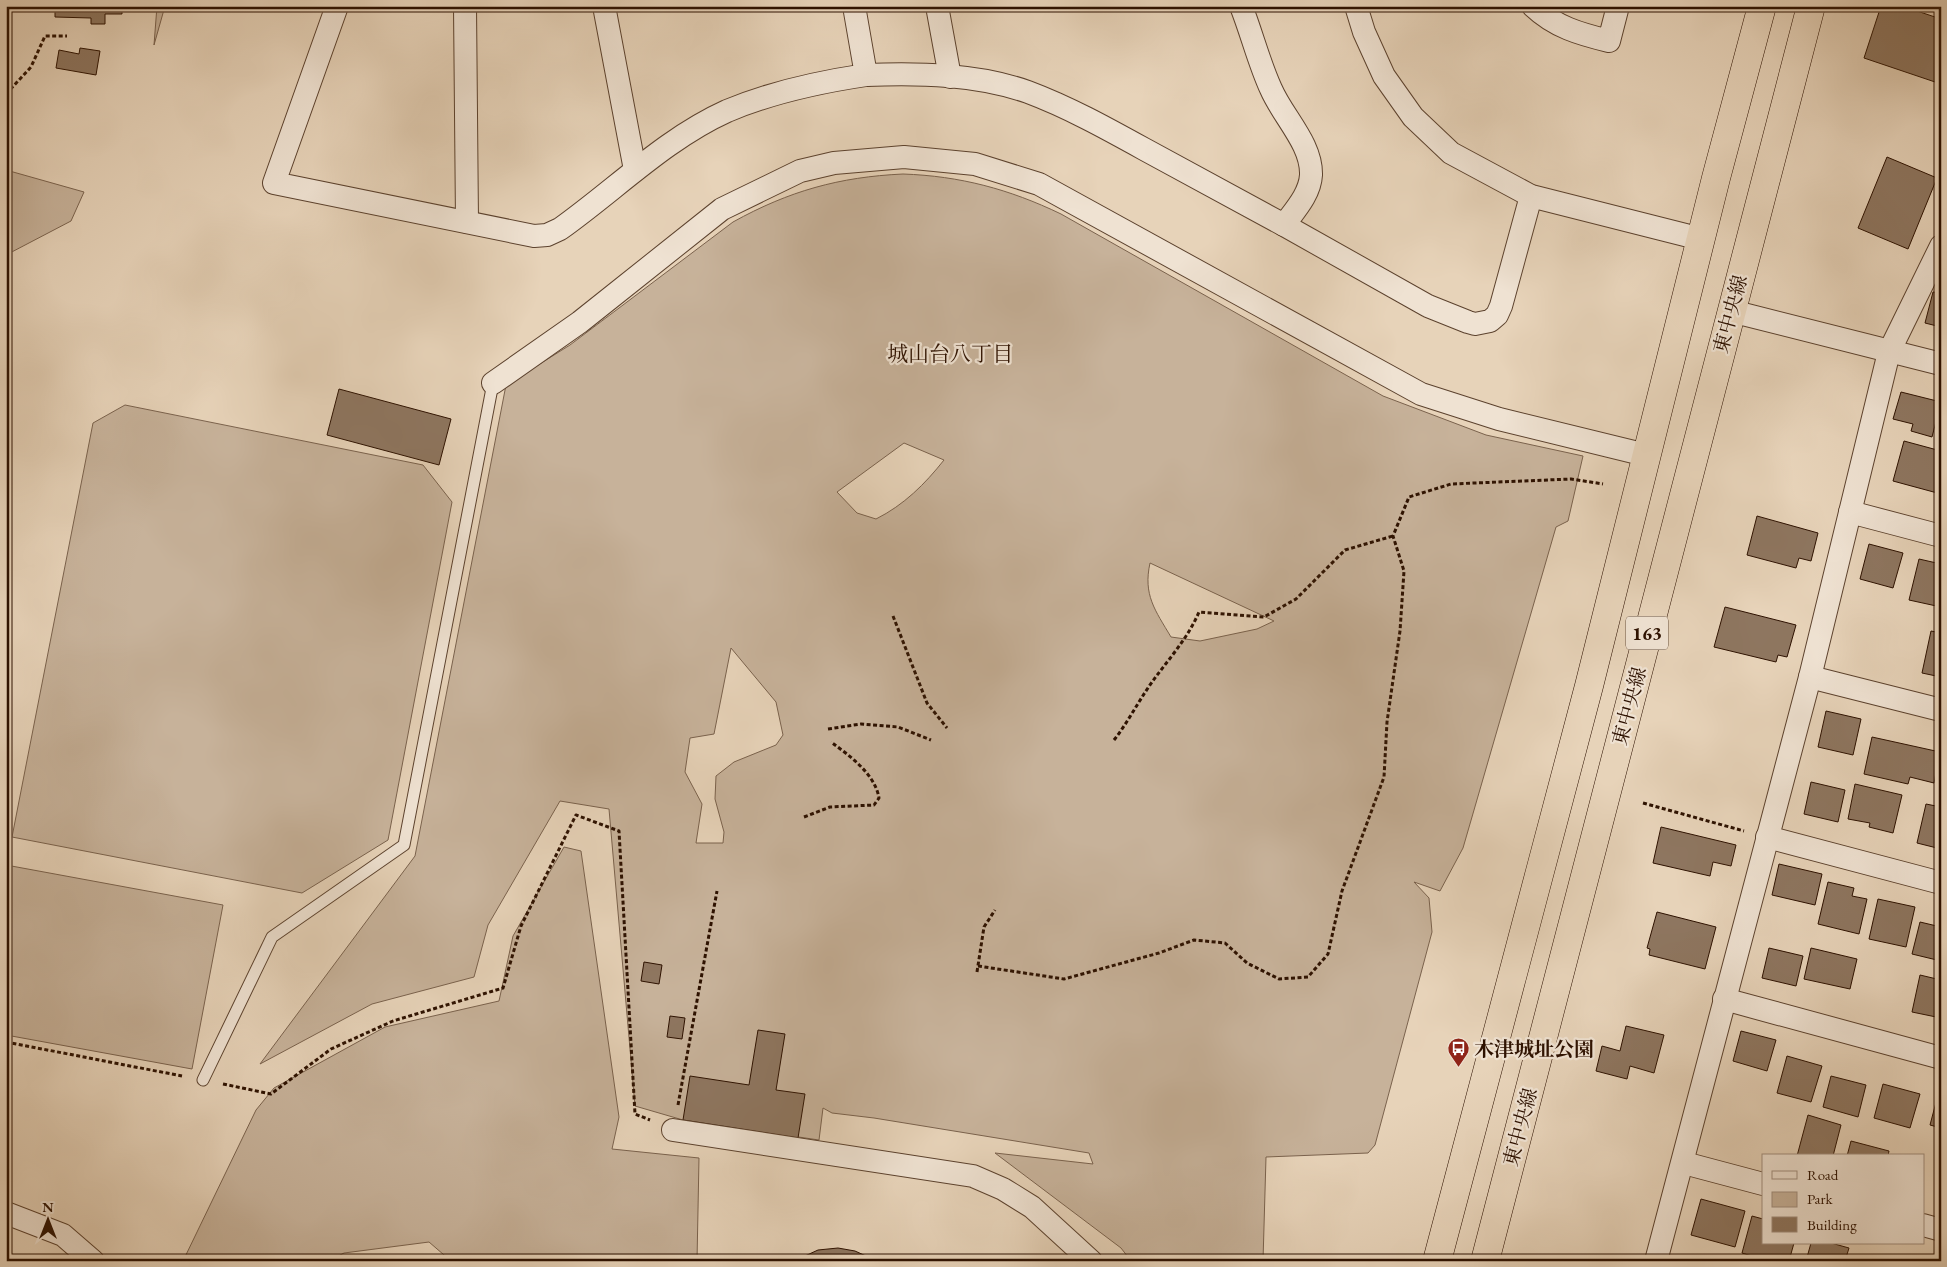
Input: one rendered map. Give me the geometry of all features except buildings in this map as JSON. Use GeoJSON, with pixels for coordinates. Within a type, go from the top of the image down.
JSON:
{"type":"FeatureCollection","features":[{"type":"Feature","properties":{"kind":"highway","name":"163"},"geometry":{"type":"LineString","coordinates":[[1437,1261],[1590,686],[1646,455],[1762,6]]}},
{"type":"Feature","properties":{"kind":"highway","name":"東中央線"},"geometry":{"type":"LineString","coordinates":[[1485,1261],[1811,6]]}},
{"type":"Feature","properties":{"kind":"street"},"geometry":{"type":"LineString","coordinates":[[338,6],[274,183],[520,234],[546,235],[560,230],[636,170],[691,132],[726,112],[794,88],[866,75],[908,74],[950,77],[991,82],[1027,92],[1078,114],[1284,224],[1428,306],[1476,324],[1490,321],[1497,315],[1501,306],[1531,196]]}},
{"type":"Feature","properties":{"kind":"street"},"geometry":{"type":"LineString","coordinates":[[465,6],[467,222]]}},
{"type":"Feature","properties":{"kind":"street"},"geometry":{"type":"LineString","coordinates":[[604,6],[636,170]]}},
{"type":"Feature","properties":{"kind":"street"},"geometry":{"type":"LineString","coordinates":[[854,6],[866,75]]}},
{"type":"Feature","properties":{"kind":"street"},"geometry":{"type":"LineString","coordinates":[[937,6],[950,77]]}},
{"type":"Feature","properties":{"kind":"street"},"geometry":{"type":"LineString","coordinates":[[1242,6],[1254,38],[1260,64],[1272,91],[1308,154],[1310,183],[1306,194],[1284,224]]}},
{"type":"Feature","properties":{"kind":"street"},"geometry":{"type":"LineString","coordinates":[[1356,6],[1373,54],[1384,76],[1413,117],[1451,153],[1531,196],[1701,239]]}},
{"type":"Feature","properties":{"kind":"street"},"geometry":{"type":"LineString","coordinates":[[1533,6],[1553,22],[1572,32],[1609,41],[1618,6]]}},
{"type":"Feature","properties":{"kind":"street"},"geometry":{"type":"LineString","coordinates":[[493,383],[580,322],[722,209],[800,171],[834,163],[904,157],[940,159],[975,164],[1039,184],[1421,394],[1499,419],[1646,455]]}},
{"type":"Feature","properties":{"kind":"street"},"geometry":{"type":"LineString","coordinates":[[1656,1261],[1684,1163],[1724,999],[1810,676],[1889,352],[1941,246]]}},
{"type":"Feature","properties":{"kind":"street"},"geometry":{"type":"LineString","coordinates":[[1731,311],[1941,364]]}},
{"type":"Feature","properties":{"kind":"street"},"geometry":{"type":"LineString","coordinates":[[1850,512],[1941,536]]}},
{"type":"Feature","properties":{"kind":"street"},"geometry":{"type":"LineString","coordinates":[[1810,676],[1941,710]]}},
{"type":"Feature","properties":{"kind":"street"},"geometry":{"type":"LineString","coordinates":[[1767,837],[1941,883]]}},
{"type":"Feature","properties":{"kind":"street"},"geometry":{"type":"LineString","coordinates":[[1724,999],[1941,1058]]}},
{"type":"Feature","properties":{"kind":"street"},"geometry":{"type":"LineString","coordinates":[[674,1130],[973,1176],[1003,1189],[1032,1207],[1091,1261]]}},
{"type":"Feature","properties":{"kind":"street"},"geometry":{"type":"LineString","coordinates":[[1684,1163],[1762,1184]]}},
{"type":"Feature","properties":{"kind":"street"},"geometry":{"type":"LineString","coordinates":[[6,1213],[63,1235],[93,1261]]}},
{"type":"Feature","properties":{"kind":"street"},"geometry":{"type":"LineString","coordinates":[[1924,1225],[1941,1230]]}},
{"type":"Feature","properties":{"kind":"lane"},"geometry":{"type":"LineString","coordinates":[[203,1080],[272,936],[404,845],[493,383]]}},
{"type":"Feature","properties":{"kind":"path"},"geometry":{"type":"LineString","coordinates":[[6,94],[32,67],[45,36],[67,36]]}},
{"type":"Feature","properties":{"kind":"path"},"geometry":{"type":"LineString","coordinates":[[978,966],[1064,979],[1158,953],[1194,940],[1225,943],[1248,963],[1279,979],[1308,977],[1328,954],[1342,890],[1384,777],[1387,722],[1400,630],[1404,571],[1393,536],[1409,497],[1451,484],[1571,479],[1603,484]]}},
{"type":"Feature","properties":{"kind":"path"},"geometry":{"type":"LineString","coordinates":[[1114,740],[1132,716],[1143,695],[1192,628],[1199,612],[1264,617],[1296,599],[1345,550],[1393,536]]}},
{"type":"Feature","properties":{"kind":"path"},"geometry":{"type":"LineString","coordinates":[[892,616],[927,704],[947,728]]}},
{"type":"Feature","properties":{"kind":"path"},"geometry":{"type":"LineString","coordinates":[[828,729],[861,724],[898,727],[931,740]]}},
{"type":"Feature","properties":{"kind":"path"},"geometry":{"type":"LineString","coordinates":[[804,817],[830,807],[874,805],[879,798],[872,779],[850,756],[831,742]]}},
{"type":"Feature","properties":{"kind":"path"},"geometry":{"type":"LineString","coordinates":[[1643,803],[1767,837]]}},
{"type":"Feature","properties":{"kind":"path"},"geometry":{"type":"LineString","coordinates":[[6,1042],[271,1094],[331,1049],[393,1021],[503,988],[521,926],[576,815],[619,831],[635,1114],[674,1130],[717,891]]}},
{"type":"Feature","properties":{"kind":"path"},"geometry":{"type":"LineString","coordinates":[[977,972],[984,927],[995,910]]}},
{"type":"Feature","properties":{"kind":"green space"},"geometry":{"type":"Polygon","coordinates":[[[157,6],[165,6],[154,45],[157,6]]]}},
{"type":"Feature","properties":{"kind":"green space"},"geometry":{"type":"Polygon","coordinates":[[[6,170],[84,192],[71,221],[6,255],[6,170]]]}},
{"type":"Feature","properties":{"kind":"green space"},"geometry":{"type":"Polygon","coordinates":[[[924,175],[984,185],[1022,197],[1061,214],[1383,396],[1486,435],[1583,456],[1568,521],[1556,527],[1463,848],[1440,891],[1414,882],[1429,898],[1432,932],[1375,1145],[1368,1153],[1266,1157],[1263,1261],[1131,1261],[1121,1248],[995,1153],[1093,1164],[1089,1153],[874,1118],[832,1113],[823,1108],[819,1140],[683,1120],[635,1106],[609,809],[560,801],[488,925],[474,977],[372,1004],[260,1064],[415,856],[506,385],[570,345],[733,222],[795,194],[836,182],[880,176],[924,175]],[[904,443],[837,492],[857,513],[876,519],[896,507],[913,493],[944,460],[904,443]],[[1150,563],[1148,574],[1149,593],[1152,602],[1171,637],[1200,641],[1257,629],[1274,621],[1150,563]],[[731,648],[714,734],[690,738],[685,772],[702,804],[696,843],[723,843],[724,832],[715,799],[716,776],[734,762],[776,745],[783,735],[776,702],[731,648]]]}},
{"type":"Feature","properties":{"kind":"green space"},"geometry":{"type":"Polygon","coordinates":[[[125,405],[423,465],[452,502],[388,840],[302,893],[12,837],[93,423],[125,405]]]}},
{"type":"Feature","properties":{"kind":"green space"},"geometry":{"type":"Polygon","coordinates":[[[564,847],[581,851],[619,1117],[612,1149],[699,1158],[697,1261],[451,1261],[429,1242],[344,1253],[329,1261],[183,1261],[256,1110],[274,1088],[385,1027],[499,1001],[513,936],[564,847]]]}},
{"type":"Feature","properties":{"kind":"green space"},"geometry":{"type":"Polygon","coordinates":[[[6,865],[223,905],[192,1069],[6,1035],[6,865]]]}},
{"type":"Feature","properties":{"kind":"place","name":"木津城址公園"},"geometry":{"type":"Point","coordinates":[1458,1068]}},
{"type":"Feature","properties":{"kind":"district","name":"城山台八丁目"},"geometry":{"type":"Point","coordinates":[950,353]}}]}
